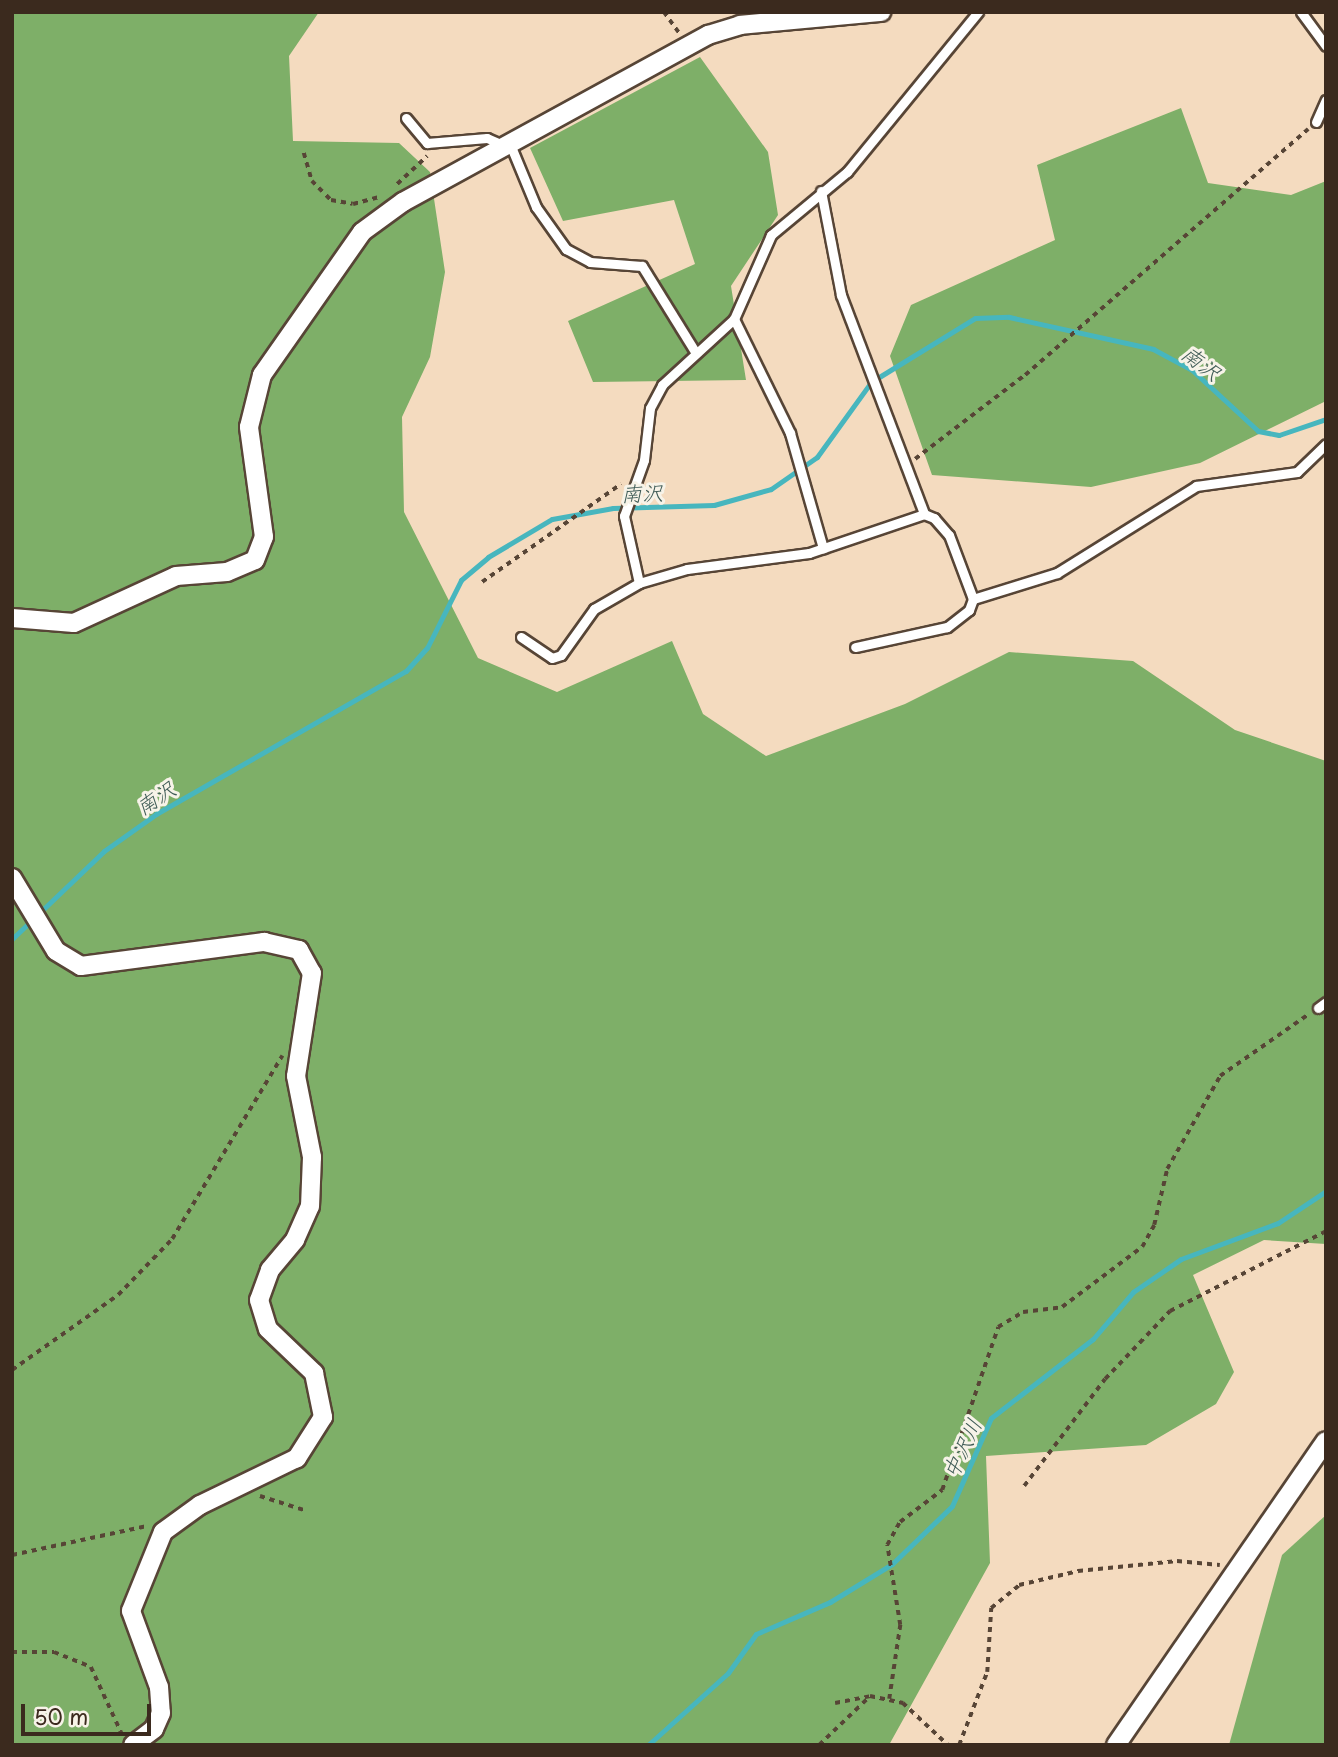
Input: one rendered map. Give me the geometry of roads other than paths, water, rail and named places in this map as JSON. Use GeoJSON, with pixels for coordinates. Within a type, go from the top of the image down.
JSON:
{"type":"FeatureCollection","features":[{"type":"Feature","properties":{"kind":"street"},"geometry":{"type":"LineString","coordinates":[[12,618],[74,623],[176,576],[227,572],[255,559],[264,537],[249,427],[262,375],[362,232],[503,143],[687,45],[740,25],[881,12]]}},
{"type":"Feature","properties":{"kind":"street"},"geometry":{"type":"LineString","coordinates":[[12,878],[56,951],[81,966],[264,942],[299,950],[312,973],[302,1021],[296,1076],[312,1157],[312,1196],[260,1300],[268,1329],[314,1373],[323,1417],[297,1458],[231,1490],[163,1532],[141,1577],[132,1626],[159,1687],[161,1713],[154,1729],[130,1745]]}},
{"type":"Feature","properties":{"kind":"street"},"geometry":{"type":"LineString","coordinates":[[1116,1745],[1241,1571],[1326,1441]]}},
{"type":"Feature","properties":{"kind":"lane"},"geometry":{"type":"LineString","coordinates":[[639,583],[624,526],[644,460],[653,400],[672,370],[734,319],[760,249],[821,191],[847,172],[978,12]]}},
{"type":"Feature","properties":{"kind":"lane"},"geometry":{"type":"LineString","coordinates":[[1301,12],[1326,46]]}},
{"type":"Feature","properties":{"kind":"lane"},"geometry":{"type":"LineString","coordinates":[[1316,122],[1326,100]]}},
{"type":"Feature","properties":{"kind":"lane"},"geometry":{"type":"LineString","coordinates":[[406,118],[427,143],[438,145],[487,138],[503,143],[566,249],[590,262],[642,266],[695,353]]}},
{"type":"Feature","properties":{"kind":"lane"},"geometry":{"type":"LineString","coordinates":[[821,191],[841,295],[924,514],[943,525],[973,598]]}},
{"type":"Feature","properties":{"kind":"lane"},"geometry":{"type":"LineString","coordinates":[[734,319],[790,433],[823,548]]}},
{"type":"Feature","properties":{"kind":"lane"},"geometry":{"type":"LineString","coordinates":[[855,647],[947,627],[973,598],[1057,573],[1196,486],[1297,472],[1326,444]]}},
{"type":"Feature","properties":{"kind":"lane"},"geometry":{"type":"LineString","coordinates":[[521,637],[552,658],[561,655],[594,609],[639,583],[823,548],[924,514]]}},
{"type":"Feature","properties":{"kind":"waterway","name":"南沢"},"geometry":{"type":"LineString","coordinates":[[12,939],[104,851],[156,814],[406,671],[427,648],[461,580],[488,557],[552,519],[613,508],[714,505],[771,489],[817,457],[871,382],[975,318],[1009,317],[1153,349],[1192,370],[1258,431],[1279,435],[1326,419]]}},
{"type":"Feature","properties":{"kind":"waterway","name":"中沢川"},"geometry":{"type":"LineString","coordinates":[[648,1745],[728,1673],[756,1634],[830,1602],[892,1564],[952,1506],[991,1418],[1093,1339],[1133,1292],[1181,1259],[1278,1223],[1326,1191]]}}]}
